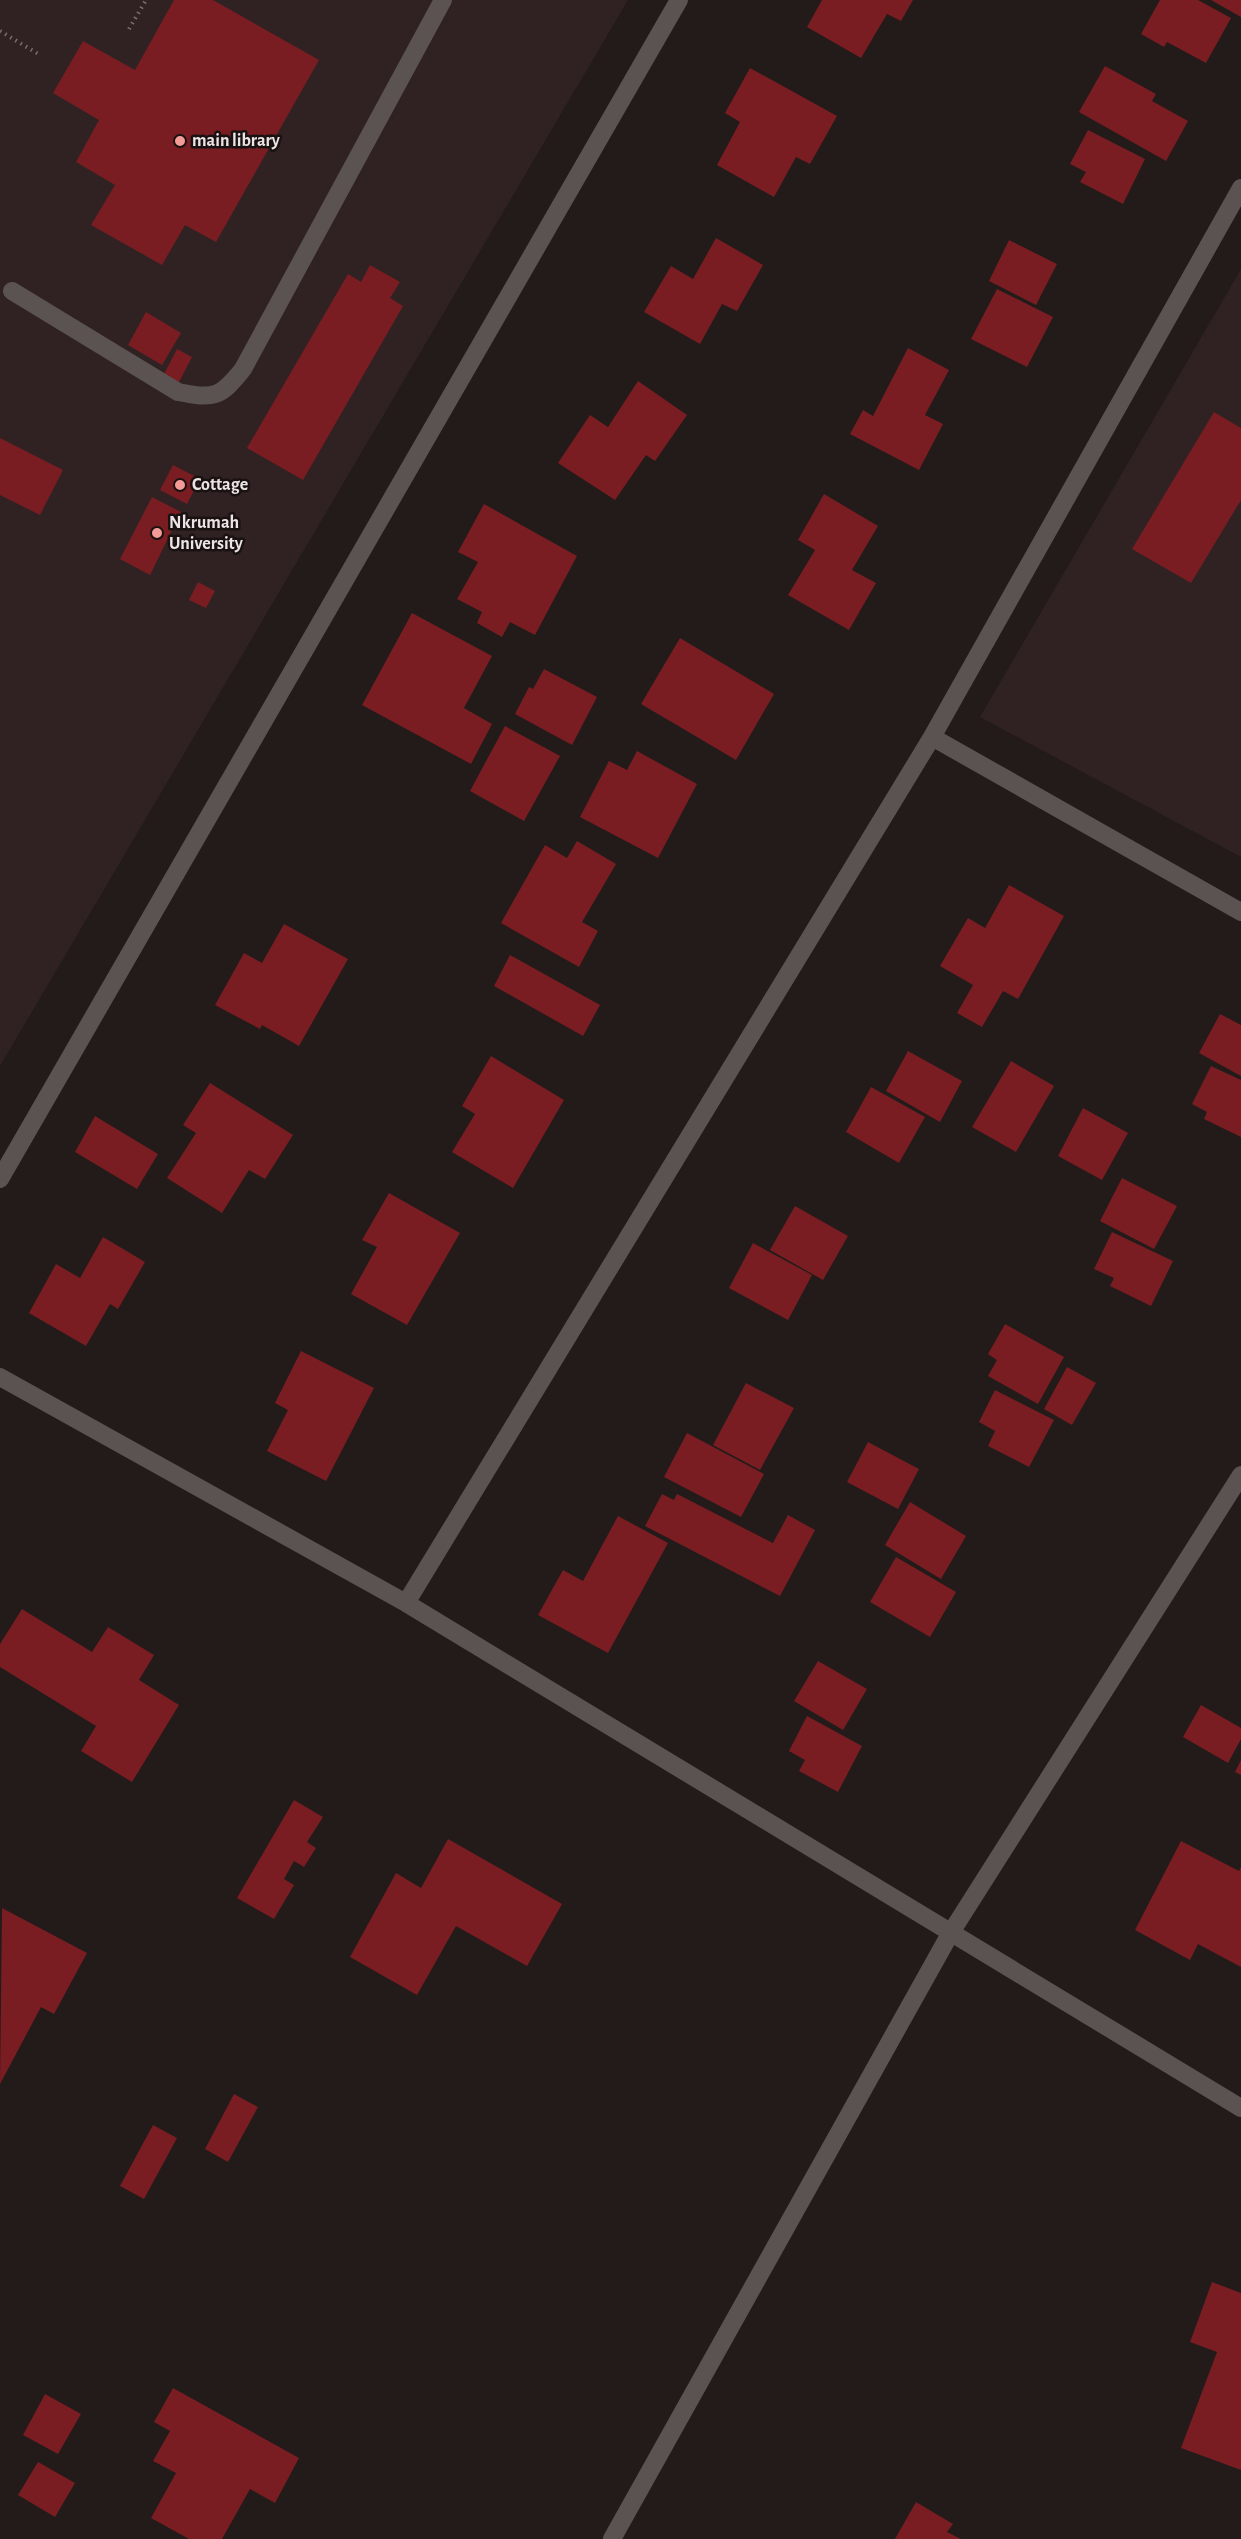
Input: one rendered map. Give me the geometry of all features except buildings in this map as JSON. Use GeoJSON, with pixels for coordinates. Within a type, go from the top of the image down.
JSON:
{"type":"FeatureCollection","features":[{"type":"Feature","properties":{"kind":"street"},"geometry":{"type":"LineString","coordinates":[[12,291],[178,392],[204,397],[226,390],[243,369],[443,0]]}},
{"type":"Feature","properties":{"kind":"street"},"geometry":{"type":"LineString","coordinates":[[0,1179],[679,0]]}},
{"type":"Feature","properties":{"kind":"street"},"geometry":{"type":"LineString","coordinates":[[406,1603],[932,737],[1241,188]]}},
{"type":"Feature","properties":{"kind":"street"},"geometry":{"type":"LineString","coordinates":[[932,737],[1241,912]]}},
{"type":"Feature","properties":{"kind":"street"},"geometry":{"type":"LineString","coordinates":[[0,1377],[406,1603],[1241,2108]]}},
{"type":"Feature","properties":{"kind":"street"},"geometry":{"type":"LineString","coordinates":[[612,2539],[950,1934],[1241,1475]]}},
{"type":"Feature","properties":{"kind":"path"},"geometry":{"type":"LineString","coordinates":[[129,28],[146,0]]}},
{"type":"Feature","properties":{"kind":"path"},"geometry":{"type":"LineString","coordinates":[[0,31],[40,56]]}},
{"type":"Feature","properties":{"kind":"shaded area","name":"Nkrumah University"},"geometry":{"type":"Polygon","coordinates":[[[0,0],[628,0],[0,1066],[0,0]]]}},
{"type":"Feature","properties":{"kind":"shaded area"},"geometry":{"type":"Polygon","coordinates":[[[1241,269],[1241,857],[980,717],[1241,269]]]}},
{"type":"Feature","properties":{"kind":"place","name":"main library"},"geometry":{"type":"Point","coordinates":[180,141]}},
{"type":"Feature","properties":{"kind":"place","name":"Cottage"},"geometry":{"type":"Point","coordinates":[180,485]}},
{"type":"Feature","properties":{"kind":"place","name":"Nkrumah University"},"geometry":{"type":"Point","coordinates":[157,533]}}]}
